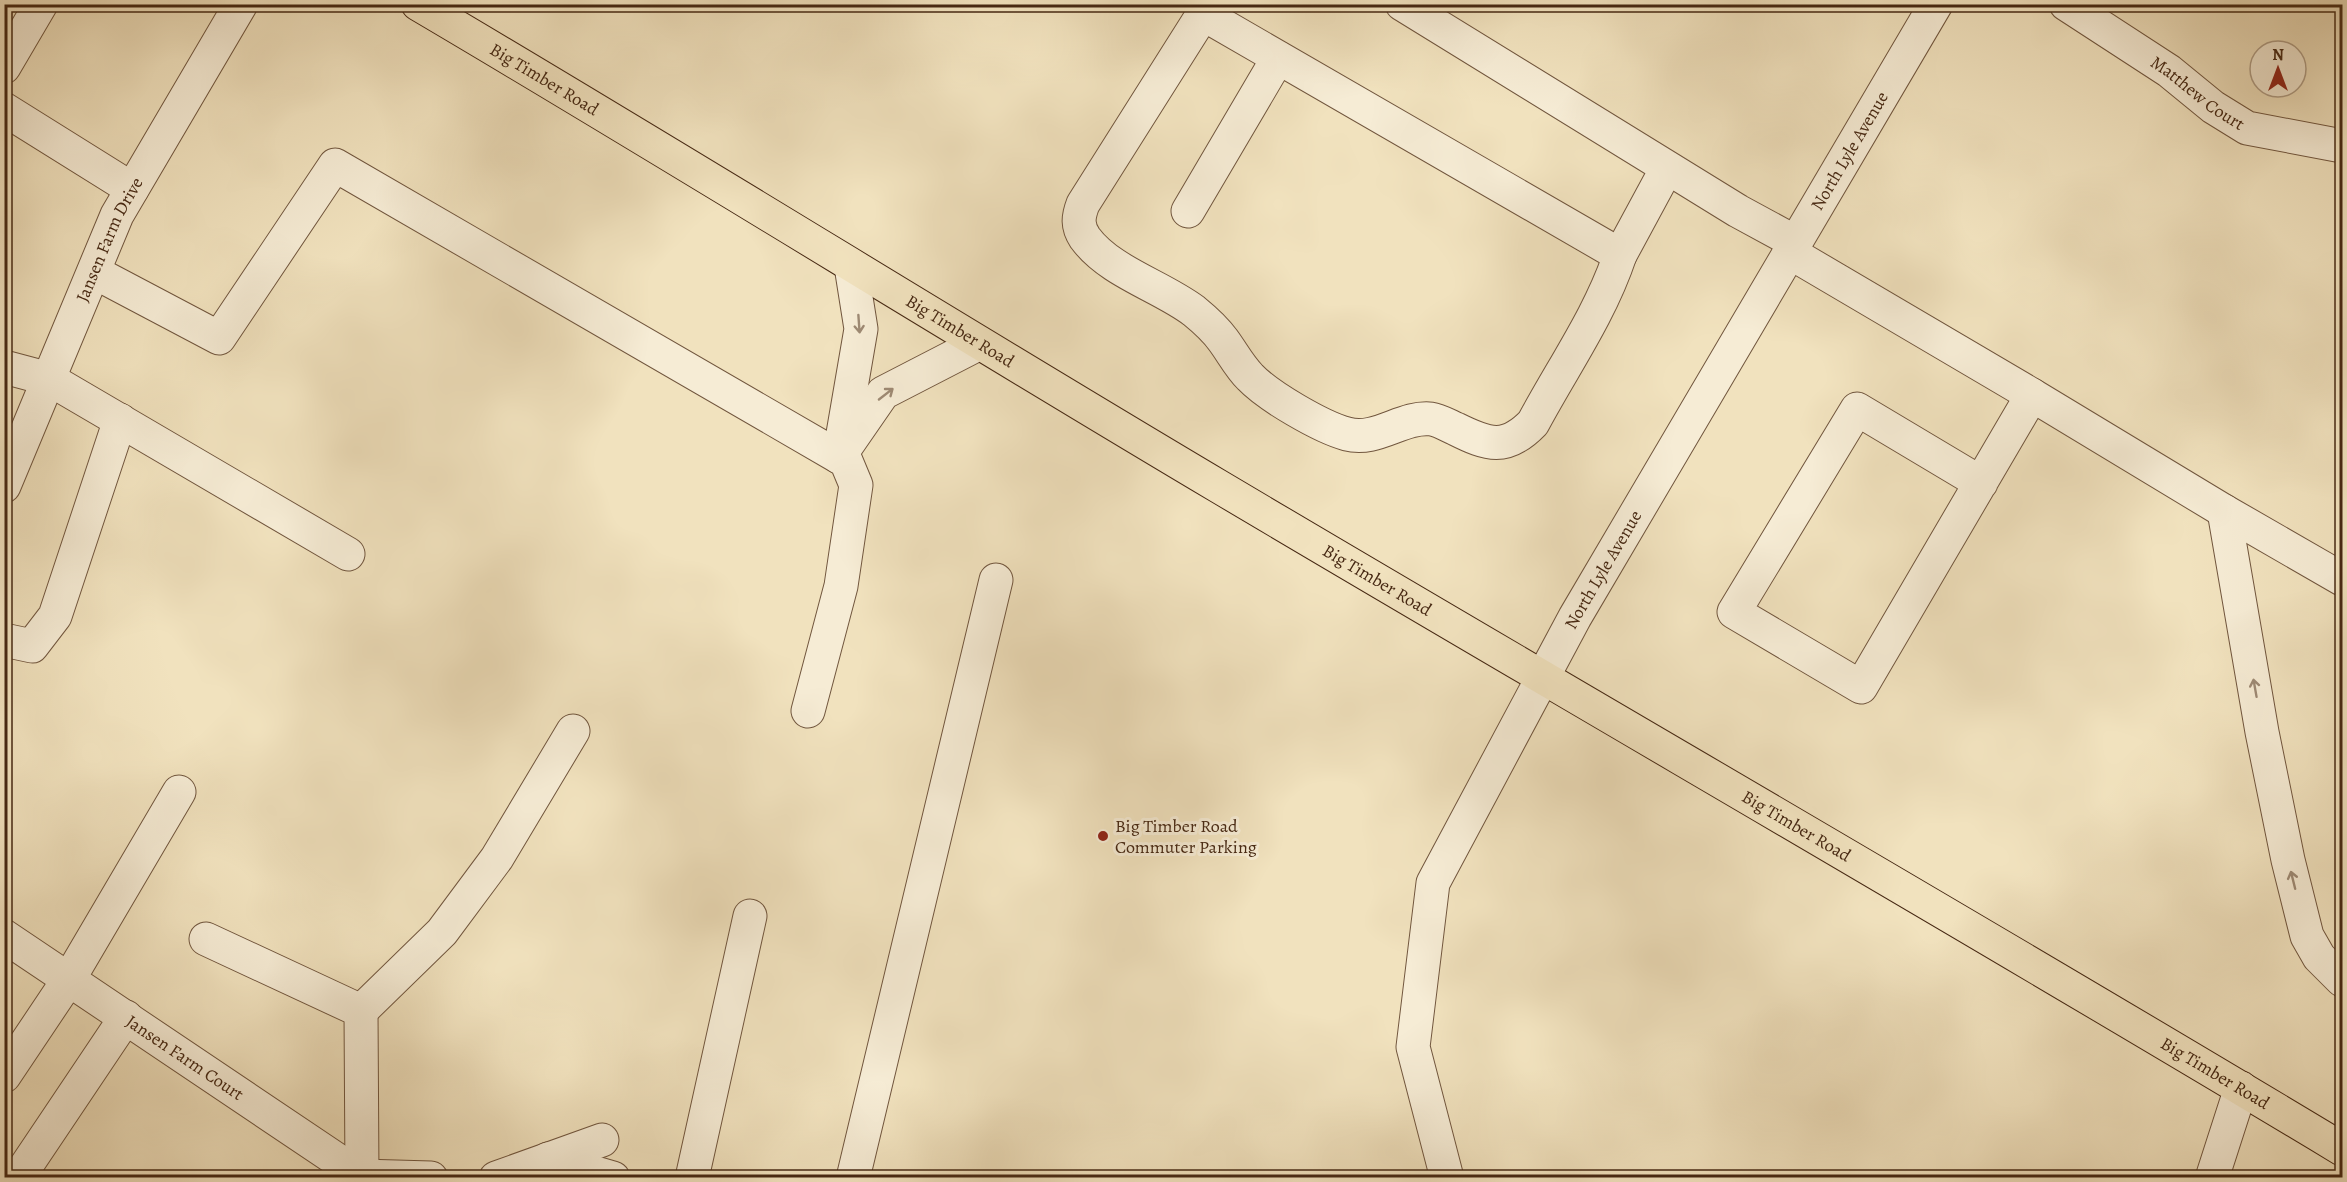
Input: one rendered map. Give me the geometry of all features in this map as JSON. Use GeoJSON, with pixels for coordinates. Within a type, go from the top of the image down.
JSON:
{"type":"FeatureCollection","features":[{"type":"Feature","properties":{"kind":"main road","name":"Big Timber Road"},"geometry":{"type":"LineString","coordinates":[[418,4],[978,344],[2343,1149]]}},
{"type":"Feature","properties":{"kind":"street"},"geometry":{"type":"LineString","coordinates":[[4,67],[41,4]]}},
{"type":"Feature","properties":{"kind":"street","name":"Jansen Farm Drive"},"geometry":{"type":"LineString","coordinates":[[4,486],[117,215],[241,4]]}},
{"type":"Feature","properties":{"kind":"street"},"geometry":{"type":"LineString","coordinates":[[1402,4],[2032,395],[2224,511],[2343,579]]}},
{"type":"Feature","properties":{"kind":"street","name":"North Lyle Avenue"},"geometry":{"type":"LineString","coordinates":[[1447,1178],[1413,1047],[1432,883],[1542,678],[1936,4]]}},
{"type":"Feature","properties":{"kind":"street","name":"Matthew Court"},"geometry":{"type":"LineString","coordinates":[[2066,4],[2169,72],[2213,107],[2247,128],[2343,146]]}},
{"type":"Feature","properties":{"kind":"street"},"geometry":{"type":"LineString","coordinates":[[1620,255],[1278,57],[1206,9],[1083,204],[1079,215],[1079,226],[1095,249],[1124,270],[1192,310],[1209,324],[1250,377],[1268,392],[1315,421],[1348,435],[1358,436],[1388,431],[1417,420],[1432,419],[1487,443],[1499,444],[1511,441],[1533,423],[1610,285],[1620,255],[1666,168]]}},
{"type":"Feature","properties":{"kind":"street"},"geometry":{"type":"LineString","coordinates":[[1188,210],[1278,57]]}},
{"type":"Feature","properties":{"kind":"street"},"geometry":{"type":"LineString","coordinates":[[4,109],[132,189]]}},
{"type":"Feature","properties":{"kind":"street"},"geometry":{"type":"LineString","coordinates":[[94,272],[219,338],[334,165],[846,461],[856,485],[841,586],[808,711]]}},
{"type":"Feature","properties":{"kind":"street"},"geometry":{"type":"LineString","coordinates":[[839,457],[861,329],[851,266]]}},
{"type":"Feature","properties":{"kind":"street"},"geometry":{"type":"LineString","coordinates":[[839,457],[883,393],[978,344]]}},
{"type":"Feature","properties":{"kind":"street"},"geometry":{"type":"LineString","coordinates":[[4,368],[49,380],[348,554]]}},
{"type":"Feature","properties":{"kind":"street"},"geometry":{"type":"LineString","coordinates":[[1981,483],[1857,409],[1734,612],[1861,687],[1981,483],[2032,395]]}},
{"type":"Feature","properties":{"kind":"street"},"geometry":{"type":"LineString","coordinates":[[4,640],[32,646],[55,616],[120,420]]}},
{"type":"Feature","properties":{"kind":"street"},"geometry":{"type":"LineString","coordinates":[[2224,511],[2262,732],[2288,860],[2307,936],[2319,957],[2343,980]]}},
{"type":"Feature","properties":{"kind":"street"},"geometry":{"type":"LineString","coordinates":[[853,1178],[996,580]]}},
{"type":"Feature","properties":{"kind":"street"},"geometry":{"type":"LineString","coordinates":[[431,1178],[362,1177],[361,1011],[449,922],[497,858],[573,731]]}},
{"type":"Feature","properties":{"kind":"street"},"geometry":{"type":"LineString","coordinates":[[4,1076],[69,980],[179,792]]}},
{"type":"Feature","properties":{"kind":"street"},"geometry":{"type":"LineString","coordinates":[[692,1178],[750,916]]}},
{"type":"Feature","properties":{"kind":"street","name":"Jansen Farm Court"},"geometry":{"type":"LineString","coordinates":[[4,936],[362,1177]]}},
{"type":"Feature","properties":{"kind":"street"},"geometry":{"type":"LineString","coordinates":[[206,939],[361,1011]]}},
{"type":"Feature","properties":{"kind":"street"},"geometry":{"type":"LineString","coordinates":[[21,1177],[126,1017]]}},
{"type":"Feature","properties":{"kind":"street"},"geometry":{"type":"LineString","coordinates":[[2212,1178],[2241,1088]]}},
{"type":"Feature","properties":{"kind":"street"},"geometry":{"type":"LineString","coordinates":[[496,1178],[602,1140]]}},
{"type":"Feature","properties":{"kind":"street"},"geometry":{"type":"LineString","coordinates":[[548,1159],[613,1178]]}},
{"type":"Feature","properties":{"kind":"place","name":"Big Timber Road Commuter Parking"},"geometry":{"type":"Point","coordinates":[1103,836]}}]}
